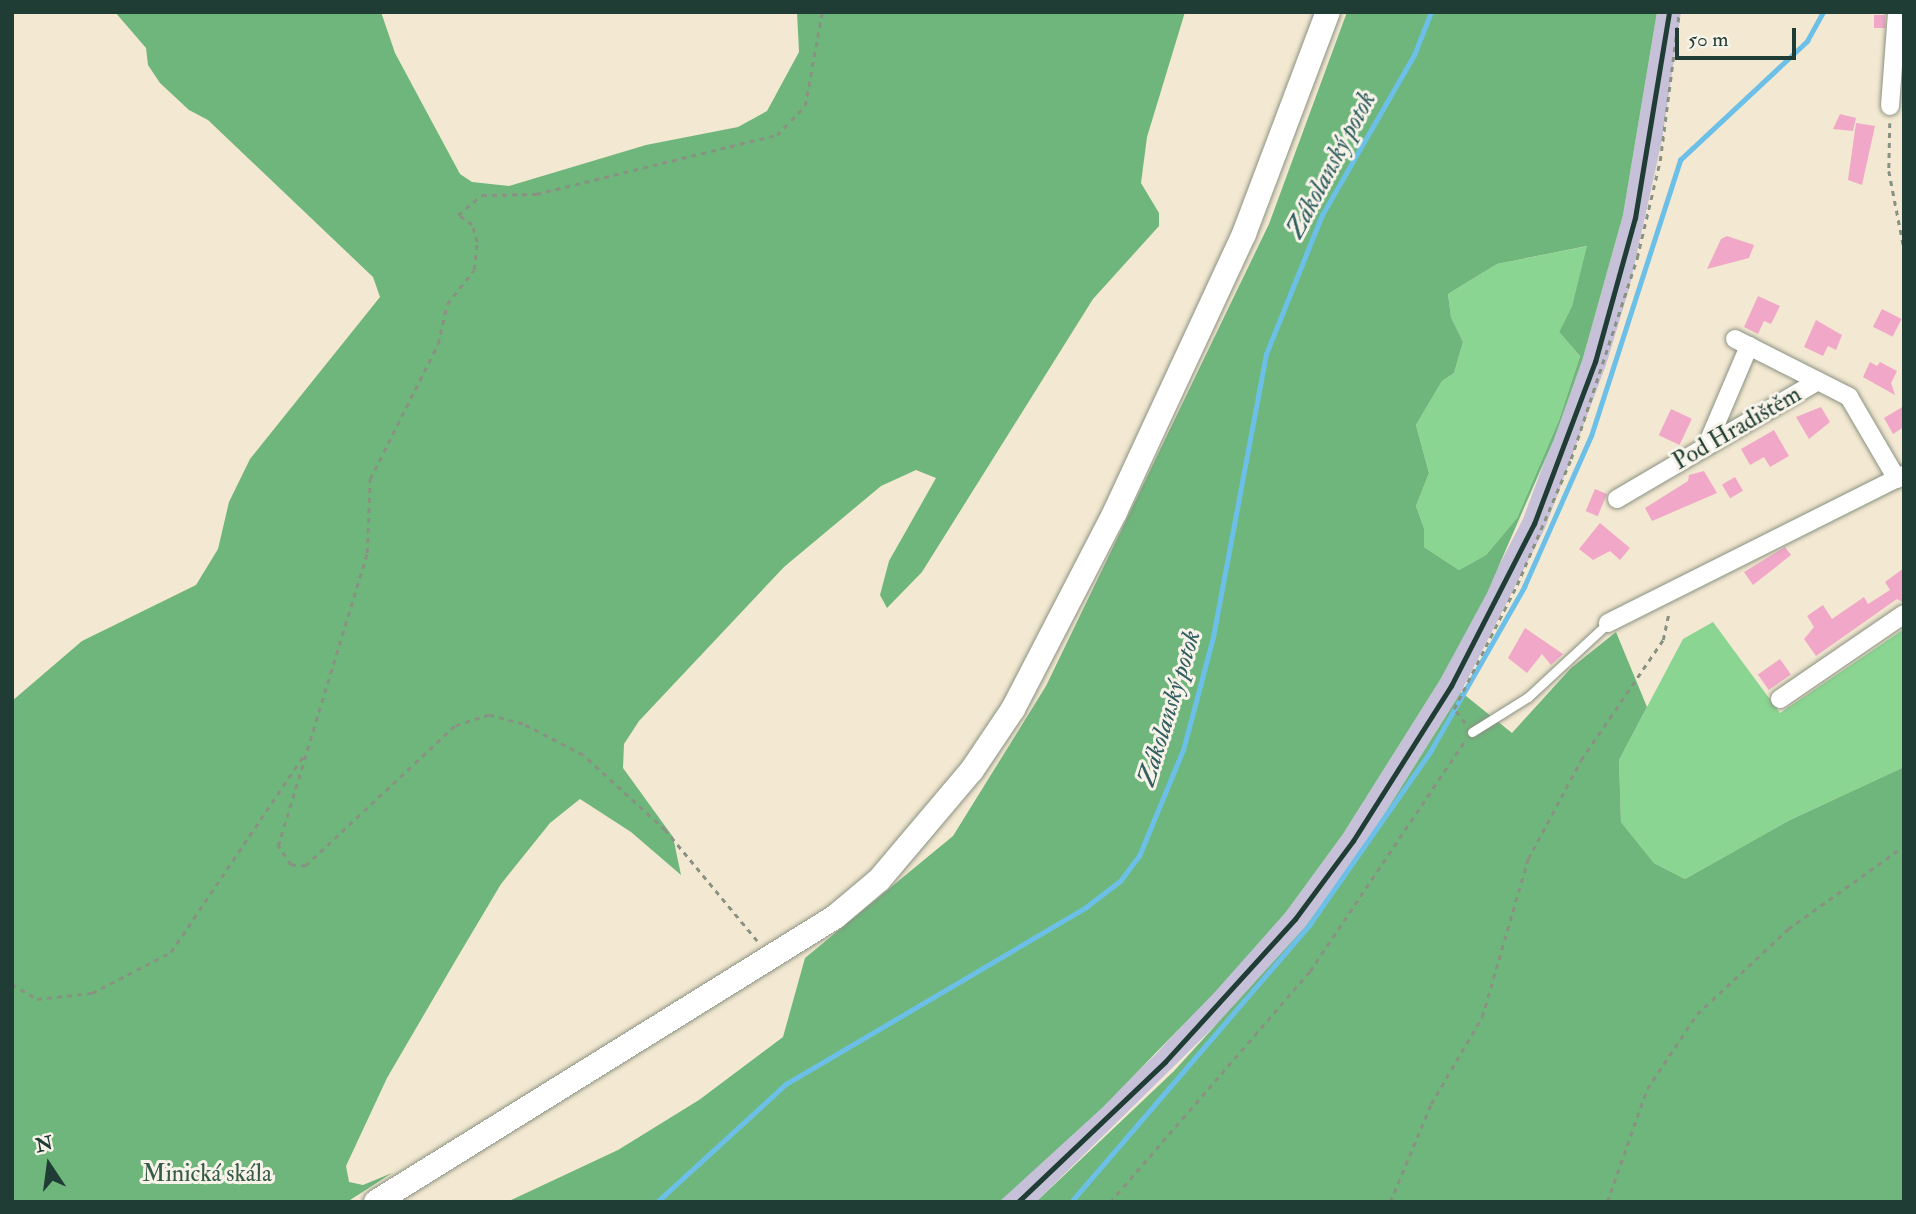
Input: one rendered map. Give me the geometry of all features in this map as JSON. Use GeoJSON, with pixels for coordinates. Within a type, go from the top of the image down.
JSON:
{"type":"FeatureCollection","features":[{"type":"Feature","properties":{"kind":"main road"},"geometry":{"type":"LineString","coordinates":[[376,1202],[835,917],[879,880],[972,771],[1013,709],[1115,512],[1244,234],[1328,12]]}},
{"type":"Feature","properties":{"kind":"street"},"geometry":{"type":"LineString","coordinates":[[1891,106],[1897,12]]}},
{"type":"Feature","properties":{"kind":"street"},"geometry":{"type":"LineString","coordinates":[[1706,447],[1742,343],[1818,381]]}},
{"type":"Feature","properties":{"kind":"street","name":"Pod Hradištěm"},"geometry":{"type":"LineString","coordinates":[[1608,623],[1900,477],[1850,397],[1818,381],[1617,499]]}},
{"type":"Feature","properties":{"kind":"street"},"geometry":{"type":"LineString","coordinates":[[1780,699],[1904,614]]}},
{"type":"Feature","properties":{"kind":"lane"},"geometry":{"type":"LineString","coordinates":[[1472,732],[1528,697],[1608,623]]}},
{"type":"Feature","properties":{"kind":"path"},"geometry":{"type":"LineString","coordinates":[[771,957],[665,830],[583,755],[523,723],[489,715],[455,726],[306,866],[291,865],[278,846],[367,553],[370,479],[438,344],[447,304],[474,270],[477,242],[472,225],[458,215],[482,195],[536,194],[777,135],[805,106],[822,12]]}},
{"type":"Feature","properties":{"kind":"path"},"geometry":{"type":"LineString","coordinates":[[1461,719],[1454,709],[1517,585],[1572,459],[1606,359],[1637,258],[1660,161],[1679,12]]}},
{"type":"Feature","properties":{"kind":"path"},"geometry":{"type":"LineString","coordinates":[[1891,106],[1889,171],[1904,248]]}},
{"type":"Feature","properties":{"kind":"path"},"geometry":{"type":"LineString","coordinates":[[1390,1202],[1431,1104],[1482,1017],[1528,859],[1581,760],[1663,640],[1670,604]]}},
{"type":"Feature","properties":{"kind":"path"},"geometry":{"type":"LineString","coordinates":[[1110,1202],[1310,971],[1472,732]]}},
{"type":"Feature","properties":{"kind":"path"},"geometry":{"type":"LineString","coordinates":[[12,984],[37,999],[92,993],[171,952],[307,750]]}},
{"type":"Feature","properties":{"kind":"path"},"geometry":{"type":"LineString","coordinates":[[1607,1202],[1647,1089],[1698,1014],[1788,929],[1904,846]]}},
{"type":"Feature","properties":{"kind":"shaded area"},"geometry":{"type":"Polygon","coordinates":[[[1657,12],[1681,12],[1662,140],[1629,289],[1606,365],[1545,528],[1461,692],[1363,848],[1305,927],[1232,1009],[1036,1202],[999,1202],[1156,1054],[1286,912],[1343,834],[1440,680],[1523,519],[1583,358],[1623,215],[1657,12]]]}},
{"type":"Feature","properties":{"kind":"green space","name":"Minická skála"},"geometry":{"type":"Polygon","coordinates":[[[115,12],[381,12],[395,53],[460,174],[472,182],[509,186],[646,145],[738,127],[767,111],[799,52],[797,12],[1185,12],[1147,137],[1141,183],[1159,213],[1159,226],[1093,299],[922,572],[887,608],[880,595],[889,561],[936,478],[916,470],[881,486],[784,567],[639,721],[624,744],[623,768],[673,837],[681,875],[631,832],[580,799],[550,823],[501,884],[387,1078],[346,1166],[349,1182],[363,1185],[392,1173],[347,1202],[12,1202],[12,701],[82,641],[196,585],[218,549],[229,502],[250,459],[380,297],[373,277],[208,120],[189,110],[160,83],[148,65],[146,48],[115,12]]]}},
{"type":"Feature","properties":{"kind":"green space"},"geometry":{"type":"Polygon","coordinates":[[[1347,12],[1657,12],[1623,215],[1583,358],[1554,439],[1487,593],[1440,680],[1343,834],[1286,912],[1214,993],[1103,1107],[999,1202],[507,1202],[618,1150],[699,1100],[783,1037],[805,958],[953,836],[1046,686],[1269,224],[1347,12]],[[1587,246],[1497,264],[1448,294],[1451,317],[1463,342],[1454,373],[1442,381],[1416,425],[1429,473],[1416,506],[1424,528],[1424,547],[1459,570],[1486,555],[1517,518],[1559,420],[1580,356],[1559,332],[1572,306],[1587,246]]]}},
{"type":"Feature","properties":{"kind":"green space"},"geometry":{"type":"Polygon","coordinates":[[[1588,246],[1572,306],[1559,332],[1580,356],[1559,420],[1517,518],[1486,555],[1459,570],[1424,547],[1424,528],[1416,506],[1429,473],[1416,425],[1442,381],[1454,373],[1463,342],[1451,317],[1448,294],[1497,264],[1588,246]]]}},
{"type":"Feature","properties":{"kind":"green space"},"geometry":{"type":"Polygon","coordinates":[[[1713,622],[1780,713],[1904,629],[1904,767],[1790,820],[1685,879],[1654,863],[1621,822],[1619,760],[1683,639],[1713,622]]]}},
{"type":"Feature","properties":{"kind":"green space"},"geometry":{"type":"Polygon","coordinates":[[[1616,632],[1647,707],[1619,760],[1621,822],[1654,863],[1685,879],[1790,820],[1904,767],[1904,1202],[1036,1202],[1174,1071],[1305,927],[1363,848],[1461,692],[1512,733],[1571,668],[1616,632]]]}},
{"type":"Feature","properties":{"kind":"building"},"geometry":{"type":"Polygon","coordinates":[[[1874,15],[1885,15],[1885,28],[1874,28],[1874,15]]]}},
{"type":"Feature","properties":{"kind":"building"},"geometry":{"type":"Polygon","coordinates":[[[1840,114],[1856,118],[1853,131],[1833,129],[1840,114]]]}},
{"type":"Feature","properties":{"kind":"building"},"geometry":{"type":"Polygon","coordinates":[[[1856,123],[1875,126],[1862,185],[1848,180],[1856,123]]]}},
{"type":"Feature","properties":{"kind":"building"},"geometry":{"type":"Polygon","coordinates":[[[1727,236],[1754,245],[1749,258],[1707,269],[1721,239],[1727,236]]]}},
{"type":"Feature","properties":{"kind":"building"},"geometry":{"type":"Polygon","coordinates":[[[1758,296],[1780,306],[1771,324],[1764,321],[1758,334],[1744,327],[1758,296]]]}},
{"type":"Feature","properties":{"kind":"building"},"geometry":{"type":"Polygon","coordinates":[[[1882,309],[1902,319],[1893,337],[1873,327],[1882,309]]]}},
{"type":"Feature","properties":{"kind":"building"},"geometry":{"type":"Polygon","coordinates":[[[1816,320],[1842,335],[1836,350],[1828,346],[1823,356],[1804,347],[1816,320]]]}},
{"type":"Feature","properties":{"kind":"building"},"geometry":{"type":"Polygon","coordinates":[[[1870,362],[1877,366],[1880,362],[1897,371],[1891,383],[1895,395],[1863,377],[1870,362]]]}},
{"type":"Feature","properties":{"kind":"building"},"geometry":{"type":"Polygon","coordinates":[[[1904,406],[1904,427],[1893,434],[1884,418],[1904,406]]]}},
{"type":"Feature","properties":{"kind":"building"},"geometry":{"type":"Polygon","coordinates":[[[1821,407],[1830,422],[1809,439],[1796,417],[1821,407]]]}},
{"type":"Feature","properties":{"kind":"building"},"geometry":{"type":"Polygon","coordinates":[[[1671,409],[1692,419],[1680,445],[1659,435],[1671,409]]]}},
{"type":"Feature","properties":{"kind":"building"},"geometry":{"type":"Polygon","coordinates":[[[1774,430],[1789,456],[1770,467],[1764,457],[1750,465],[1741,449],[1774,430]]]}},
{"type":"Feature","properties":{"kind":"building"},"geometry":{"type":"Polygon","coordinates":[[[1704,471],[1717,493],[1652,521],[1645,508],[1688,481],[1689,475],[1704,471]]]}},
{"type":"Feature","properties":{"kind":"building"},"geometry":{"type":"Polygon","coordinates":[[[1735,477],[1743,491],[1730,498],[1722,484],[1735,477]]]}},
{"type":"Feature","properties":{"kind":"building"},"geometry":{"type":"Polygon","coordinates":[[[1595,489],[1607,494],[1598,516],[1586,511],[1595,489]]]}},
{"type":"Feature","properties":{"kind":"building"},"geometry":{"type":"Polygon","coordinates":[[[1600,523],[1630,548],[1620,560],[1610,551],[1593,560],[1579,549],[1600,523]]]}},
{"type":"Feature","properties":{"kind":"building"},"geometry":{"type":"Polygon","coordinates":[[[1785,547],[1791,555],[1753,585],[1744,572],[1785,547]]]}},
{"type":"Feature","properties":{"kind":"building"},"geometry":{"type":"Polygon","coordinates":[[[1904,568],[1904,603],[1897,599],[1816,656],[1804,639],[1814,627],[1807,616],[1823,605],[1832,619],[1864,597],[1868,604],[1890,590],[1885,582],[1904,568]]]}},
{"type":"Feature","properties":{"kind":"building"},"geometry":{"type":"Polygon","coordinates":[[[1525,628],[1563,654],[1551,665],[1542,654],[1527,673],[1508,658],[1525,628]]]}},
{"type":"Feature","properties":{"kind":"building"},"geometry":{"type":"Polygon","coordinates":[[[1780,659],[1791,675],[1769,690],[1758,674],[1780,659]]]}},
{"type":"Feature","properties":{"kind":"waterway","name":"Zákolanský potok"},"geometry":{"type":"LineString","coordinates":[[657,1202],[786,1084],[1086,907],[1120,881],[1139,856],[1183,750],[1213,637],[1266,354],[1322,215],[1414,55],[1431,12]]}},
{"type":"Feature","properties":{"kind":"waterway"},"geometry":{"type":"LineString","coordinates":[[1071,1202],[1310,924],[1430,752],[1524,587],[1591,436],[1680,160],[1807,41],[1823,12]]}},
{"type":"Feature","properties":{"kind":"railway"},"geometry":{"type":"LineString","coordinates":[[1018,1202],[1165,1062],[1295,919],[1353,841],[1451,686],[1534,524],[1595,362],[1635,218],[1669,12]]}}]}
